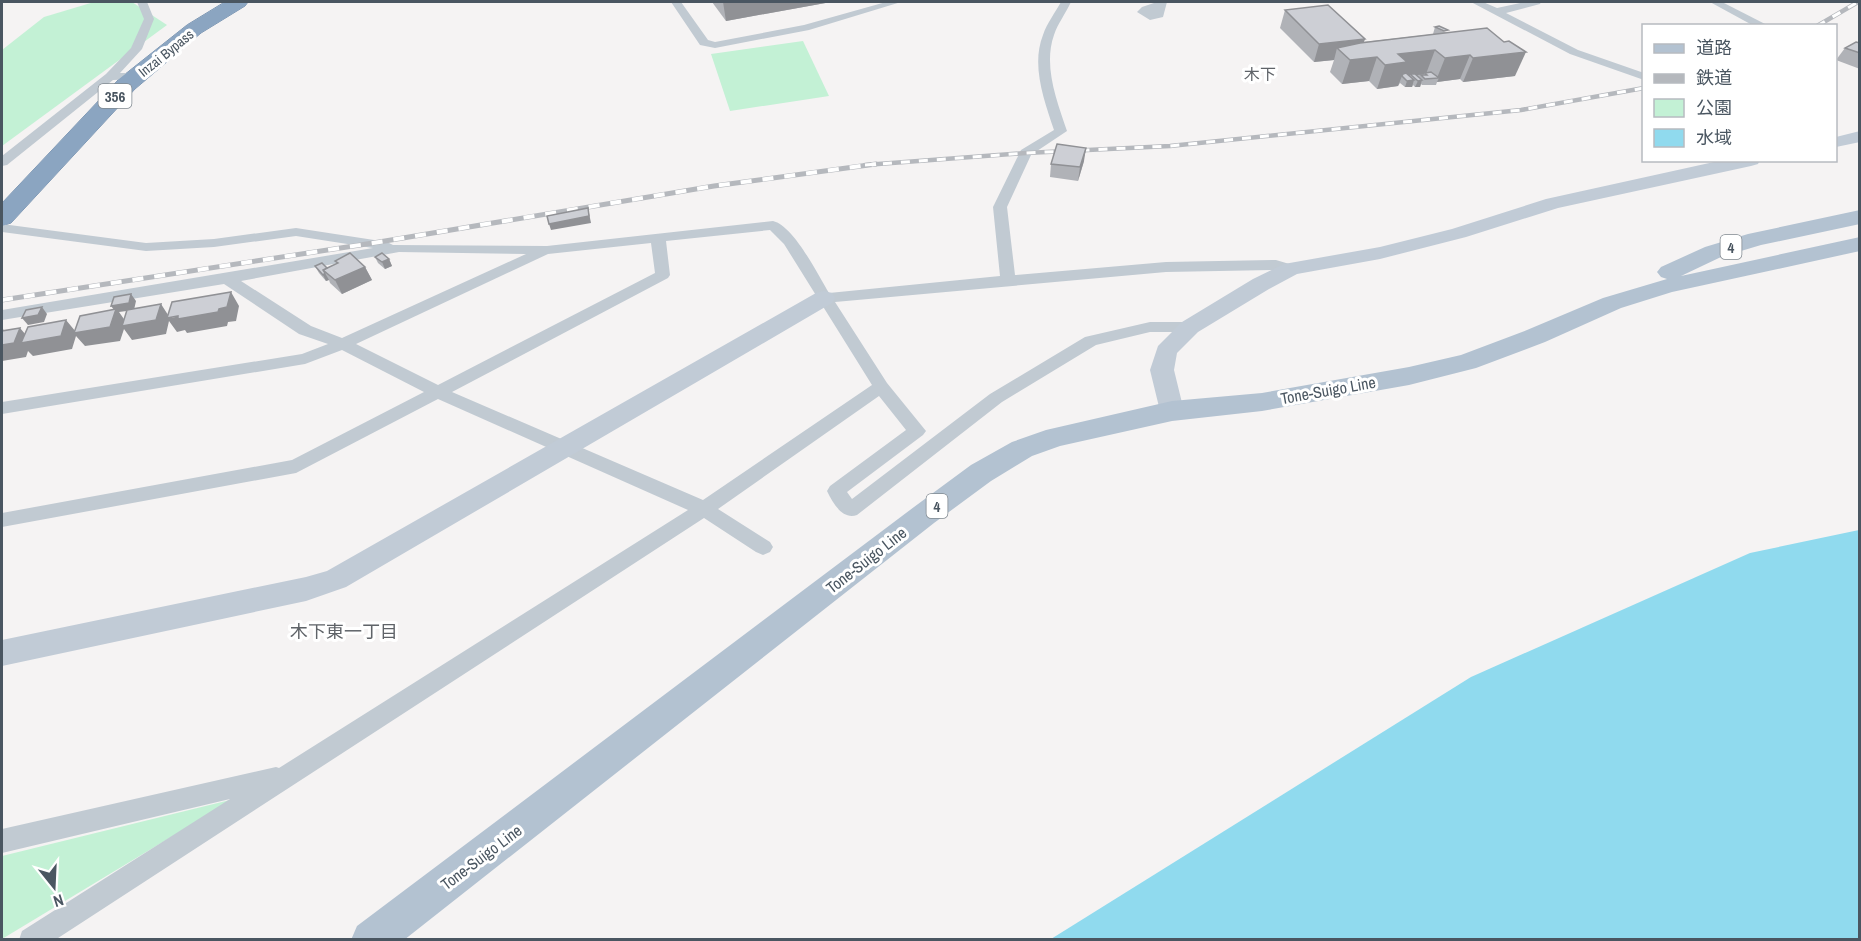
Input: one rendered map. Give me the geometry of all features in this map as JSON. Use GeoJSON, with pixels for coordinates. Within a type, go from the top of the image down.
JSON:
{"type":"FeatureCollection","features":[{"type":"Feature","properties":{"kind":"highway","name":"Inzai Bypass"},"geometry":{"type":"LineString","coordinates":[[4,218],[102,109],[137,76],[194,29],[238,2]]}},
{"type":"Feature","properties":{"kind":"main road","name":"Tone-Suigo Line"},"geometry":{"type":"LineString","coordinates":[[1612,303],[1630,290],[1713,252],[1756,238],[1860,217]]}},
{"type":"Feature","properties":{"kind":"main road","name":"Tone-Suigo Line"},"geometry":{"type":"LineString","coordinates":[[371,939],[981,473],[1023,449],[1056,437],[1172,411],[1262,402],[1409,376],[1467,362],[1536,336],[1612,303],[1716,274],[1860,244]]}},
{"type":"Feature","properties":{"kind":"street"},"geometry":{"type":"LineString","coordinates":[[2,162],[110,77],[136,49],[149,19],[142,2]]}},
{"type":"Feature","properties":{"kind":"street"},"geometry":{"type":"LineString","coordinates":[[676,2],[704,43],[716,45],[805,28],[897,2]]}},
{"type":"Feature","properties":{"kind":"street"},"geometry":{"type":"LineString","coordinates":[[1008,280],[1000,207],[1026,153],[1061,131],[1051,101],[1044,58],[1048,36],[1066,2]]}},
{"type":"Feature","properties":{"kind":"street"},"geometry":{"type":"LineString","coordinates":[[1476,2],[1574,52],[1642,76]]}},
{"type":"Feature","properties":{"kind":"street"},"geometry":{"type":"LineString","coordinates":[[1496,12],[1536,2]]}},
{"type":"Feature","properties":{"kind":"street"},"geometry":{"type":"LineString","coordinates":[[1715,2],[1760,24]]}},
{"type":"Feature","properties":{"kind":"street"},"geometry":{"type":"LineString","coordinates":[[110,77],[137,76]]}},
{"type":"Feature","properties":{"kind":"street"},"geometry":{"type":"LineString","coordinates":[[1172,411],[1162,370],[1166,351],[1190,327],[1261,284],[1291,269],[1380,254],[1459,233],[1553,203],[1741,162]]}},
{"type":"Feature","properties":{"kind":"street"},"geometry":{"type":"LineString","coordinates":[[4,218],[146,247],[214,243],[296,232],[399,248],[547,250],[773,225],[790,242],[881,387],[917,431],[836,491],[850,510],[996,398],[1091,342],[1150,327],[1190,327]]}},
{"type":"Feature","properties":{"kind":"street"},"geometry":{"type":"LineString","coordinates":[[2,520],[296,466],[663,275],[658,239]]}},
{"type":"Feature","properties":{"kind":"street"},"geometry":{"type":"LineString","coordinates":[[2,315],[227,279],[399,248]]}},
{"type":"Feature","properties":{"kind":"street"},"geometry":{"type":"LineString","coordinates":[[2,408],[305,359],[343,344],[547,250]]}},
{"type":"Feature","properties":{"kind":"street"},"geometry":{"type":"LineString","coordinates":[[2,653],[306,589],[326,582],[824,298],[1166,267],[1276,265],[1291,269]]}},
{"type":"Feature","properties":{"kind":"street"},"geometry":{"type":"LineString","coordinates":[[227,279],[304,330],[343,344],[437,393],[564,446],[704,509],[763,547]]}},
{"type":"Feature","properties":{"kind":"street"},"geometry":{"type":"LineString","coordinates":[[31,939],[704,509],[881,387]]}},
{"type":"Feature","properties":{"kind":"street"},"geometry":{"type":"LineString","coordinates":[[2,841],[289,775]]}},
{"type":"Feature","properties":{"kind":"green space"},"geometry":{"type":"Polygon","coordinates":[[[94,2],[132,2],[167,25],[2,146],[2,50],[44,17],[94,2]]]}},
{"type":"Feature","properties":{"kind":"green space"},"geometry":{"type":"Polygon","coordinates":[[[803,41],[829,96],[730,111],[711,54],[803,41]]]}},
{"type":"Feature","properties":{"kind":"green space"},"geometry":{"type":"Polygon","coordinates":[[[234,799],[2,939],[2,856],[234,799]]]}},
{"type":"Feature","properties":{"kind":"water"},"geometry":{"type":"Polygon","coordinates":[[[1859,530],[1859,939],[1051,939],[1471,677],[1750,553],[1859,530]]]}},
{"type":"Feature","properties":{"kind":"building"},"geometry":{"type":"Polygon","coordinates":[[[1328,5],[1365,39],[1319,44],[1285,10],[1328,5]]]}},
{"type":"Feature","properties":{"kind":"building"},"geometry":{"type":"Polygon","coordinates":[[[1439,26],[1448,30],[1444,31],[1435,27],[1439,26]]]}},
{"type":"Feature","properties":{"kind":"building"},"geometry":{"type":"Polygon","coordinates":[[[1487,28],[1504,42],[1509,41],[1526,52],[1473,58],[1470,55],[1445,58],[1435,50],[1398,54],[1407,62],[1385,65],[1377,57],[1350,60],[1337,48],[1360,43],[1487,28]]]}},
{"type":"Feature","properties":{"kind":"building"},"geometry":{"type":"Polygon","coordinates":[[[1856,42],[1860,43],[1860,53],[1845,48],[1856,42]]]}},
{"type":"Feature","properties":{"kind":"building"},"geometry":{"type":"Polygon","coordinates":[[[1431,72],[1439,78],[1425,79],[1421,75],[1427,75],[1425,73],[1431,72]]]}},
{"type":"Feature","properties":{"kind":"building"},"geometry":{"type":"Polygon","coordinates":[[[1406,73],[1414,80],[1407,81],[1402,76],[1406,73]]]}},
{"type":"Feature","properties":{"kind":"building"},"geometry":{"type":"Polygon","coordinates":[[[1410,74],[1415,74],[1422,80],[1418,81],[1410,74]]]}},
{"type":"Feature","properties":{"kind":"building"},"geometry":{"type":"Polygon","coordinates":[[[1057,144],[1086,148],[1080,167],[1051,164],[1057,144]]]}},
{"type":"Feature","properties":{"kind":"building"},"geometry":{"type":"Polygon","coordinates":[[[588,208],[589,216],[549,224],[547,216],[588,208]]]}},
{"type":"Feature","properties":{"kind":"building"},"geometry":{"type":"Polygon","coordinates":[[[350,253],[365,267],[335,280],[323,270],[338,263],[335,261],[350,253]]]}},
{"type":"Feature","properties":{"kind":"building"},"geometry":{"type":"Polygon","coordinates":[[[382,253],[389,259],[382,262],[375,257],[382,253]]]}},
{"type":"Feature","properties":{"kind":"building"},"geometry":{"type":"Polygon","coordinates":[[[322,263],[327,268],[323,270],[325,273],[323,275],[315,266],[322,263]]]}},
{"type":"Feature","properties":{"kind":"building"},"geometry":{"type":"Polygon","coordinates":[[[231,292],[227,307],[219,309],[218,312],[178,319],[178,316],[167,318],[172,302],[231,292]]]}},
{"type":"Feature","properties":{"kind":"building"},"geometry":{"type":"Polygon","coordinates":[[[131,294],[129,303],[111,306],[114,297],[131,294]]]}},
{"type":"Feature","properties":{"kind":"building"},"geometry":{"type":"Polygon","coordinates":[[[161,304],[156,320],[122,326],[127,310],[161,304]]]}},
{"type":"Feature","properties":{"kind":"building"},"geometry":{"type":"Polygon","coordinates":[[[42,307],[38,315],[22,318],[26,310],[42,307]]]}},
{"type":"Feature","properties":{"kind":"building"},"geometry":{"type":"Polygon","coordinates":[[[116,309],[110,327],[74,333],[80,316],[116,309]]]}},
{"type":"Feature","properties":{"kind":"building"},"geometry":{"type":"Polygon","coordinates":[[[66,320],[61,336],[21,343],[28,327],[66,320]]]}},
{"type":"Feature","properties":{"kind":"building"},"geometry":{"type":"Polygon","coordinates":[[[20,328],[14,343],[2,345],[2,331],[20,328]]]}},
{"type":"Feature","properties":{"kind":"railway"},"geometry":{"type":"LineString","coordinates":[[1820,24],[1858,2]]}},
{"type":"Feature","properties":{"kind":"railway"},"geometry":{"type":"LineString","coordinates":[[873,164],[1026,153],[1170,146],[1521,110],[1642,88]]}},
{"type":"Feature","properties":{"kind":"railway"},"geometry":{"type":"LineString","coordinates":[[2,300],[373,243],[714,186],[873,164]]}},
{"type":"Feature","properties":{"kind":"railway"},"geometry":{"type":"LineString","coordinates":[[865,165],[873,164]]}},
{"type":"Feature","properties":{"kind":"district","name":"木下"},"geometry":{"type":"Point","coordinates":[1260,74]}},
{"type":"Feature","properties":{"kind":"district","name":"木下東一丁目"},"geometry":{"type":"Point","coordinates":[344,631]}}]}
